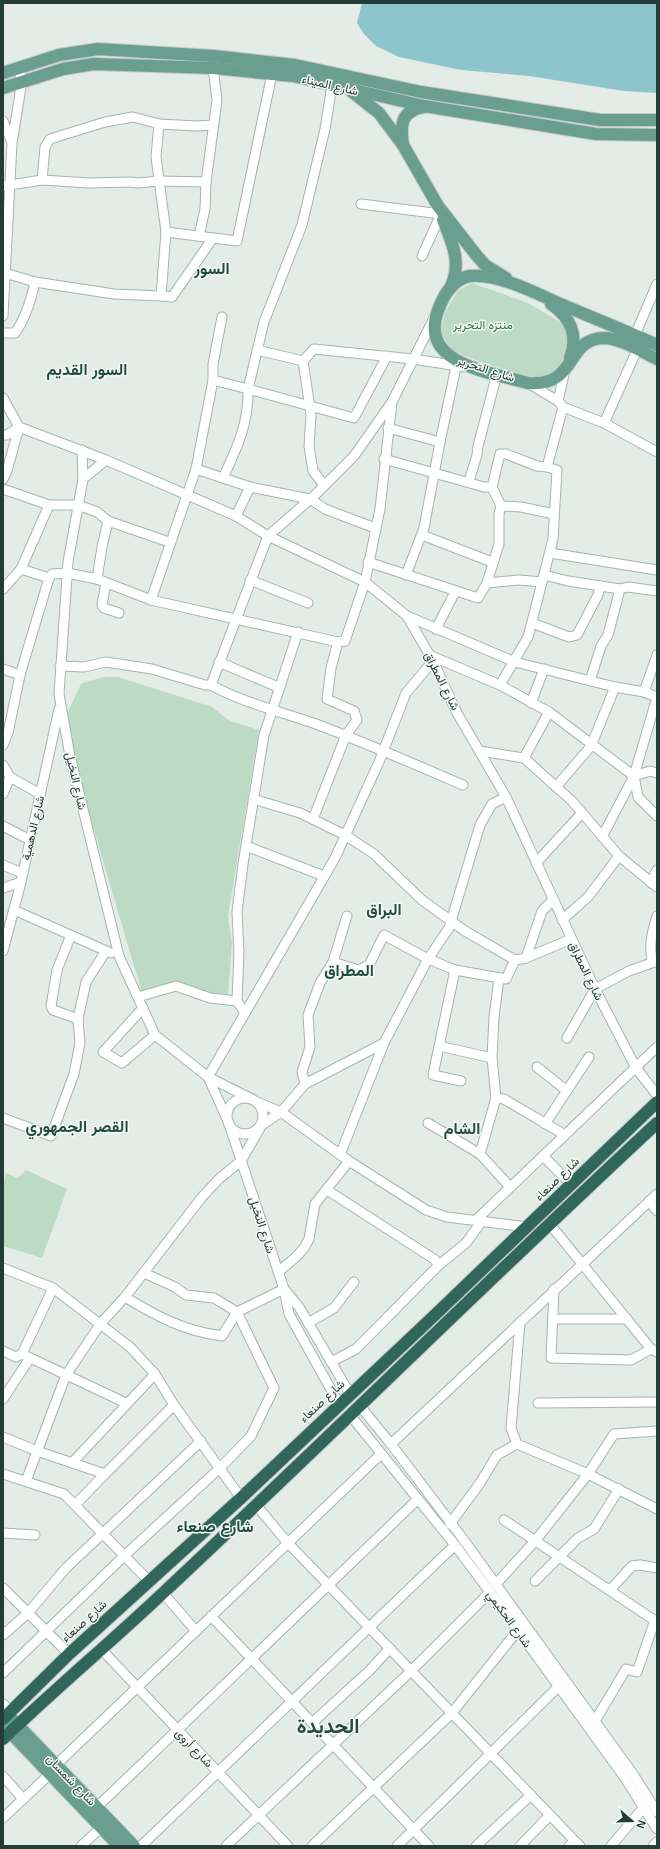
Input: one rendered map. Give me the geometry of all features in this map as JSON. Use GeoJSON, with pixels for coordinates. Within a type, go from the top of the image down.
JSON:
{"type":"FeatureCollection","features":[{"type":"Feature","properties":{"kind":"highway","name":"شارع صنعاء"},"geometry":{"type":"LineString","coordinates":[[7,1721],[69,1654],[241,1498],[657,1102]]}},
{"type":"Feature","properties":{"kind":"highway"},"geometry":{"type":"LineString","coordinates":[[7,1721],[101,1649],[147,1608],[350,1416],[549,1224],[657,1123]]}},
{"type":"Feature","properties":{"kind":"highway"},"geometry":{"type":"LineString","coordinates":[[437,1313],[438,1322],[444,1325]]}},
{"type":"Feature","properties":{"kind":"highway"},"geometry":{"type":"LineString","coordinates":[[417,1332],[424,1332],[427,1337],[426,1343]]}},
{"type":"Feature","properties":{"kind":"highway"},"geometry":{"type":"LineString","coordinates":[[136,1593],[137,1604],[141,1608],[147,1608]]}},
{"type":"Feature","properties":{"kind":"highway"},"geometry":{"type":"LineString","coordinates":[[115,1612],[125,1617],[127,1622],[126,1627]]}},
{"type":"Feature","properties":{"kind":"main road"},"geometry":{"type":"LineString","coordinates":[[3,73],[59,55],[98,49],[214,56],[295,65],[421,92],[600,120],[657,120]]}},
{"type":"Feature","properties":{"kind":"main road","name":"شارع الميناء"},"geometry":{"type":"LineString","coordinates":[[3,88],[63,69],[94,64],[213,68],[293,76],[424,106],[596,134],[657,135]]}},
{"type":"Feature","properties":{"kind":"main road"},"geometry":{"type":"LineString","coordinates":[[349,89],[379,113],[403,145],[439,210],[457,256],[455,274],[450,288]]}},
{"type":"Feature","properties":{"kind":"main road"},"geometry":{"type":"LineString","coordinates":[[403,145],[401,129],[406,116],[416,108],[424,106]]}},
{"type":"Feature","properties":{"kind":"main road"},"geometry":{"type":"LineString","coordinates":[[439,210],[485,265],[521,287]]}},
{"type":"Feature","properties":{"kind":"main road","name":"شارع التحرير"},"geometry":{"type":"LineString","coordinates":[[657,345],[521,287],[482,276],[470,276],[460,279],[450,288],[436,313],[434,325],[439,345],[457,364],[528,383],[540,384],[559,378],[582,346],[597,339],[606,338],[616,340],[657,359]]}},
{"type":"Feature","properties":{"kind":"main road"},"geometry":{"type":"LineString","coordinates":[[535,293],[558,309],[570,323],[574,341],[573,351],[565,370]]}},
{"type":"Feature","properties":{"kind":"main road","name":"شارع شمسان"},"geometry":{"type":"LineString","coordinates":[[7,1721],[105,1823],[134,1846]]}},
{"type":"Feature","properties":{"kind":"main road","name":"شارع شمسان"},"geometry":{"type":"LineString","coordinates":[[53,1769],[97,1807],[119,1846]]}},
{"type":"Feature","properties":{"kind":"street"},"geometry":{"type":"LineString","coordinates":[[3,316],[6,185],[22,81],[18,67]]}},
{"type":"Feature","properties":{"kind":"street"},"geometry":{"type":"LineString","coordinates":[[199,236],[205,208],[206,182],[217,100],[213,68]]}},
{"type":"Feature","properties":{"kind":"street"},"geometry":{"type":"LineString","coordinates":[[166,232],[237,241],[272,74]]}},
{"type":"Feature","properties":{"kind":"street"},"geometry":{"type":"LineString","coordinates":[[223,478],[245,427],[248,406],[248,389],[264,322],[302,225],[325,129],[332,85]]}},
{"type":"Feature","properties":{"kind":"street"},"geometry":{"type":"LineString","coordinates":[[42,180],[45,148],[50,139],[105,122],[133,117],[159,124],[197,126],[214,125]]}},
{"type":"Feature","properties":{"kind":"street"},"geometry":{"type":"LineString","coordinates":[[3,121],[7,127],[12,143]]}},
{"type":"Feature","properties":{"kind":"street"},"geometry":{"type":"LineString","coordinates":[[159,124],[156,157],[166,232],[161,296]]}},
{"type":"Feature","properties":{"kind":"street"},"geometry":{"type":"LineString","coordinates":[[6,185],[42,180],[88,184],[159,181],[206,182]]}},
{"type":"Feature","properties":{"kind":"street"},"geometry":{"type":"LineString","coordinates":[[361,204],[439,210],[422,256]]}},
{"type":"Feature","properties":{"kind":"street"},"geometry":{"type":"LineString","coordinates":[[5,273],[35,282],[114,294],[161,296],[172,298],[214,238]]}},
{"type":"Feature","properties":{"kind":"street"},"geometry":{"type":"LineString","coordinates":[[3,333],[15,333],[19,327],[32,295],[35,282]]}},
{"type":"Feature","properties":{"kind":"street"},"geometry":{"type":"LineString","coordinates":[[635,335],[657,284]]}},
{"type":"Feature","properties":{"kind":"street"},"geometry":{"type":"LineString","coordinates":[[211,685],[268,536],[354,456],[392,402],[436,313]]}},
{"type":"Feature","properties":{"kind":"street"},"geometry":{"type":"LineString","coordinates":[[151,600],[169,542],[196,469],[222,317]]}},
{"type":"Feature","properties":{"kind":"street"},"geometry":{"type":"LineString","coordinates":[[303,361],[314,349],[457,364],[422,535],[406,575]]}},
{"type":"Feature","properties":{"kind":"street"},"geometry":{"type":"LineString","coordinates":[[257,350],[303,361]]}},
{"type":"Feature","properties":{"kind":"street"},"geometry":{"type":"LineString","coordinates":[[604,423],[637,350]]}},
{"type":"Feature","properties":{"kind":"street"},"geometry":{"type":"LineString","coordinates":[[212,380],[354,418],[387,356]]}},
{"type":"Feature","properties":{"kind":"street"},"geometry":{"type":"LineString","coordinates":[[303,361],[310,406],[309,446],[313,471],[324,485]]}},
{"type":"Feature","properties":{"kind":"street"},"geometry":{"type":"LineString","coordinates":[[547,467],[560,404],[565,370]]}},
{"type":"Feature","properties":{"kind":"street"},"geometry":{"type":"LineString","coordinates":[[468,481],[477,455],[497,374]]}},
{"type":"Feature","properties":{"kind":"street"},"geometry":{"type":"LineString","coordinates":[[528,383],[560,404],[604,423],[657,452]]}},
{"type":"Feature","properties":{"kind":"street"},"geometry":{"type":"LineString","coordinates":[[3,398],[19,427],[7,471],[3,478]]}},
{"type":"Feature","properties":{"kind":"street"},"geometry":{"type":"LineString","coordinates":[[3,745],[8,733],[20,675],[49,578],[52,574],[67,573],[102,581],[151,600],[338,642],[345,641],[365,582],[380,509],[384,459],[392,402]]}},
{"type":"Feature","properties":{"kind":"street"},"geometry":{"type":"LineString","coordinates":[[3,435],[7,435],[19,427]]}},
{"type":"Feature","properties":{"kind":"street","name":"شارع المطراق"},"geometry":{"type":"LineString","coordinates":[[19,427],[82,450],[187,493],[236,516],[268,536],[365,582],[407,616],[431,658],[457,713],[506,797],[594,989],[636,1068],[657,1095]]}},
{"type":"Feature","properties":{"kind":"street"},"geometry":{"type":"LineString","coordinates":[[388,428],[440,442]]}},
{"type":"Feature","properties":{"kind":"street","name":"شارع النخيل"},"geometry":{"type":"LineString","coordinates":[[82,450],[83,479],[67,573],[60,666],[60,704],[70,756],[119,956],[155,1035],[208,1076],[281,1112],[340,1155],[426,1210],[447,1217],[527,1227]]}},
{"type":"Feature","properties":{"kind":"street"},"geometry":{"type":"LineString","coordinates":[[368,562],[455,592],[478,598],[487,583],[492,562],[497,553],[499,544],[499,514],[501,506],[492,487],[500,454],[506,454],[537,466],[557,470],[553,539],[532,623],[528,637],[515,662],[500,685]]}},
{"type":"Feature","properties":{"kind":"street"},"geometry":{"type":"LineString","coordinates":[[384,459],[434,471],[484,487],[492,487]]}},
{"type":"Feature","properties":{"kind":"street"},"geometry":{"type":"LineString","coordinates":[[83,479],[106,460]]}},
{"type":"Feature","properties":{"kind":"street"},"geometry":{"type":"LineString","coordinates":[[196,469],[250,487],[281,494],[310,498],[325,509],[375,528]]}},
{"type":"Feature","properties":{"kind":"street"},"geometry":{"type":"LineString","coordinates":[[236,516],[250,487]]}},
{"type":"Feature","properties":{"kind":"street"},"geometry":{"type":"LineString","coordinates":[[3,489],[49,506],[78,505],[97,512],[108,521],[169,542]]}},
{"type":"Feature","properties":{"kind":"street"},"geometry":{"type":"LineString","coordinates":[[3,589],[21,568],[49,506]]}},
{"type":"Feature","properties":{"kind":"street"},"geometry":{"type":"LineString","coordinates":[[501,506],[521,507],[554,514]]}},
{"type":"Feature","properties":{"kind":"street"},"geometry":{"type":"LineString","coordinates":[[108,521],[102,547],[102,605],[104,608],[119,613]]}},
{"type":"Feature","properties":{"kind":"street"},"geometry":{"type":"LineString","coordinates":[[422,535],[492,562]]}},
{"type":"Feature","properties":{"kind":"street"},"geometry":{"type":"LineString","coordinates":[[550,553],[657,570]]}},
{"type":"Feature","properties":{"kind":"street"},"geometry":{"type":"LineString","coordinates":[[21,568],[49,578]]}},
{"type":"Feature","properties":{"kind":"street"},"geometry":{"type":"LineString","coordinates":[[487,583],[543,578],[620,589],[628,587],[657,591]]}},
{"type":"Feature","properties":{"kind":"street"},"geometry":{"type":"LineString","coordinates":[[250,580],[308,603]]}},
{"type":"Feature","properties":{"kind":"street"},"geometry":{"type":"LineString","coordinates":[[532,623],[569,637],[577,635],[598,595],[600,586]]}},
{"type":"Feature","properties":{"kind":"street"},"geometry":{"type":"LineString","coordinates":[[590,681],[601,646],[608,635],[620,589]]}},
{"type":"Feature","properties":{"kind":"street"},"geometry":{"type":"LineString","coordinates":[[436,629],[455,592]]}},
{"type":"Feature","properties":{"kind":"street"},"geometry":{"type":"LineString","coordinates":[[407,616],[515,662],[615,687],[644,692],[657,697],[634,776],[602,837]]}},
{"type":"Feature","properties":{"kind":"street"},"geometry":{"type":"LineString","coordinates":[[245,1013],[237,1001],[239,952],[237,912],[246,846],[264,735],[298,632]]}},
{"type":"Feature","properties":{"kind":"street"},"geometry":{"type":"LineString","coordinates":[[313,819],[346,735],[357,720],[354,711],[327,699],[331,668],[338,642]]}},
{"type":"Feature","properties":{"kind":"street"},"geometry":{"type":"LineString","coordinates":[[644,692],[657,655]]}},
{"type":"Feature","properties":{"kind":"street"},"geometry":{"type":"LineString","coordinates":[[384,1043],[304,1084],[281,1112],[261,1126],[255,1133],[242,1135],[230,1128],[208,1076],[324,876],[346,835],[406,693],[431,658],[500,685],[548,712],[591,746],[634,776],[638,797],[657,816]]}},
{"type":"Feature","properties":{"kind":"street"},"geometry":{"type":"LineString","coordinates":[[60,666],[84,667],[106,662],[152,669],[211,685],[229,695],[272,708],[346,735],[463,785]]}},
{"type":"Feature","properties":{"kind":"street"},"geometry":{"type":"LineString","coordinates":[[219,662],[280,688]]}},
{"type":"Feature","properties":{"kind":"street"},"geometry":{"type":"LineString","coordinates":[[3,668],[20,675]]}},
{"type":"Feature","properties":{"kind":"street"},"geometry":{"type":"LineString","coordinates":[[532,703],[544,669]]}},
{"type":"Feature","properties":{"kind":"street"},"geometry":{"type":"LineString","coordinates":[[556,787],[591,746],[615,687]]}},
{"type":"Feature","properties":{"kind":"street","name":"شارع الدهمية"},"geometry":{"type":"LineString","coordinates":[[3,951],[22,877],[60,704]]}},
{"type":"Feature","properties":{"kind":"street"},"geometry":{"type":"LineString","coordinates":[[524,758],[548,712]]}},
{"type":"Feature","properties":{"kind":"street"},"geometry":{"type":"LineString","coordinates":[[648,728],[657,731]]}},
{"type":"Feature","properties":{"kind":"street"},"geometry":{"type":"LineString","coordinates":[[480,751],[524,758],[582,813],[619,856],[654,885],[657,870]]}},
{"type":"Feature","properties":{"kind":"street"},"geometry":{"type":"LineString","coordinates":[[3,765],[10,777],[40,794]]}},
{"type":"Feature","properties":{"kind":"street"},"geometry":{"type":"LineString","coordinates":[[634,776],[650,771],[657,773]]}},
{"type":"Feature","properties":{"kind":"street"},"geometry":{"type":"LineString","coordinates":[[3,794],[10,777]]}},
{"type":"Feature","properties":{"kind":"street"},"geometry":{"type":"LineString","coordinates":[[340,1155],[384,1043],[428,959],[449,928],[480,825],[492,804],[506,797]]}},
{"type":"Feature","properties":{"kind":"street"},"geometry":{"type":"LineString","coordinates":[[253,799],[300,813],[346,835],[374,854],[422,900],[451,921],[515,960],[526,958],[571,939]]}},
{"type":"Feature","properties":{"kind":"street"},"geometry":{"type":"LineString","coordinates":[[536,863],[582,813]]}},
{"type":"Feature","properties":{"kind":"street"},"geometry":{"type":"LineString","coordinates":[[3,826],[30,840]]}},
{"type":"Feature","properties":{"kind":"street"},"geometry":{"type":"LineString","coordinates":[[246,846],[324,876]]}},
{"type":"Feature","properties":{"kind":"street"},"geometry":{"type":"LineString","coordinates":[[562,920],[588,897],[619,856]]}},
{"type":"Feature","properties":{"kind":"street"},"geometry":{"type":"LineString","coordinates":[[3,865],[22,877],[3,888]]}},
{"type":"Feature","properties":{"kind":"street"},"geometry":{"type":"LineString","coordinates":[[526,958],[542,911],[553,900]]}},
{"type":"Feature","properties":{"kind":"street"},"geometry":{"type":"LineString","coordinates":[[14,910],[119,956]]}},
{"type":"Feature","properties":{"kind":"street"},"geometry":{"type":"LineString","coordinates":[[304,1084],[302,1072],[310,1041],[308,1015],[320,983],[334,962],[347,916]]}},
{"type":"Feature","properties":{"kind":"street"},"geometry":{"type":"LineString","coordinates":[[567,1038],[594,989],[655,961],[650,946],[651,933],[657,916]]}},
{"type":"Feature","properties":{"kind":"street"},"geometry":{"type":"LineString","coordinates":[[71,935],[57,970],[51,1006],[53,1010],[78,1019]]}},
{"type":"Feature","properties":{"kind":"street"},"geometry":{"type":"LineString","coordinates":[[334,962],[358,970],[369,965],[384,935],[428,959],[455,970],[506,979],[515,960]]}},
{"type":"Feature","properties":{"kind":"street"},"geometry":{"type":"LineString","coordinates":[[3,1118],[51,1136],[74,1074],[80,1043],[78,1019],[86,982],[106,951]]}},
{"type":"Feature","properties":{"kind":"street"},"geometry":{"type":"LineString","coordinates":[[455,970],[433,1075],[461,1081]]}},
{"type":"Feature","properties":{"kind":"street"},"geometry":{"type":"LineString","coordinates":[[480,1154],[496,1098],[492,1058],[494,1016],[499,978]]}},
{"type":"Feature","properties":{"kind":"street"},"geometry":{"type":"LineString","coordinates":[[138,997],[176,986],[210,998],[237,1001]]}},
{"type":"Feature","properties":{"kind":"street"},"geometry":{"type":"LineString","coordinates":[[143,1008],[102,1052],[122,1063],[155,1035]]}},
{"type":"Feature","properties":{"kind":"street"},"geometry":{"type":"LineString","coordinates":[[439,1046],[492,1058]]}},
{"type":"Feature","properties":{"kind":"street"},"geometry":{"type":"LineString","coordinates":[[330,1362],[356,1349],[439,1265],[466,1243],[479,1221],[510,1187],[657,1047]]}},
{"type":"Feature","properties":{"kind":"street"},"geometry":{"type":"LineString","coordinates":[[545,1124],[590,1057]]}},
{"type":"Feature","properties":{"kind":"street"},"geometry":{"type":"LineString","coordinates":[[536,1067],[567,1091]]}},
{"type":"Feature","properties":{"kind":"street"},"geometry":{"type":"LineString","coordinates":[[26,1481],[66,1375],[101,1323],[126,1297],[202,1197],[220,1178],[241,1161],[261,1126],[264,1112],[254,1100],[240,1098],[231,1105],[227,1116],[228,1121]]}},
{"type":"Feature","properties":{"kind":"street"},"geometry":{"type":"LineString","coordinates":[[496,1098],[504,1099],[565,1135]]}},
{"type":"Feature","properties":{"kind":"street","name":"شارع النخيل"},"geometry":{"type":"LineString","coordinates":[[228,1121],[284,1289],[289,1314],[339,1404]]}},
{"type":"Feature","properties":{"kind":"street"},"geometry":{"type":"LineString","coordinates":[[428,1123],[480,1154],[510,1187]]}},
{"type":"Feature","properties":{"kind":"street"},"geometry":{"type":"LineString","coordinates":[[543,1156],[571,1184]]}},
{"type":"Feature","properties":{"kind":"street"},"geometry":{"type":"LineString","coordinates":[[278,1272],[304,1248],[309,1239],[316,1204],[349,1161]]}},
{"type":"Feature","properties":{"kind":"street"},"geometry":{"type":"LineString","coordinates":[[327,1190],[434,1259],[439,1265]]}},
{"type":"Feature","properties":{"kind":"street"},"geometry":{"type":"LineString","coordinates":[[391,1444],[554,1289],[657,1194]]}},
{"type":"Feature","properties":{"kind":"street"},"geometry":{"type":"LineString","coordinates":[[649,1201],[657,1212]]}},
{"type":"Feature","properties":{"kind":"street"},"geometry":{"type":"LineString","coordinates":[[549,1224],[627,1320],[654,1350],[631,1360],[551,1358],[554,1319],[554,1289]]}},
{"type":"Feature","properties":{"kind":"street"},"geometry":{"type":"LineString","coordinates":[[3,1268],[53,1288],[101,1323],[130,1347],[155,1374],[174,1405],[241,1498]]}},
{"type":"Feature","properties":{"kind":"street"},"geometry":{"type":"LineString","coordinates":[[3,1672],[124,1556],[220,1468],[250,1436],[274,1388],[236,1312],[214,1298],[186,1294],[175,1287],[144,1273]]}},
{"type":"Feature","properties":{"kind":"street"},"geometry":{"type":"LineString","coordinates":[[308,1323],[334,1308],[354,1282]]}},
{"type":"Feature","properties":{"kind":"street"},"geometry":{"type":"LineString","coordinates":[[3,1399],[26,1356],[53,1288]]}},
{"type":"Feature","properties":{"kind":"street"},"geometry":{"type":"LineString","coordinates":[[126,1297],[160,1318],[199,1333],[222,1336],[236,1312],[284,1289]]}},
{"type":"Feature","properties":{"kind":"street","name":"شارع النخيل"},"geometry":{"type":"LineString","coordinates":[[284,1289],[299,1308],[350,1394]]}},
{"type":"Feature","properties":{"kind":"street"},"geometry":{"type":"LineString","coordinates":[[554,1319],[627,1320]]}},
{"type":"Feature","properties":{"kind":"street"},"geometry":{"type":"LineString","coordinates":[[520,1322],[511,1428],[517,1444],[588,1474],[657,1509]]}},
{"type":"Feature","properties":{"kind":"street"},"geometry":{"type":"LineString","coordinates":[[3,1351],[16,1357],[26,1356],[126,1403]]}},
{"type":"Feature","properties":{"kind":"street"},"geometry":{"type":"LineString","coordinates":[[72,1463],[126,1403],[155,1374]]}},
{"type":"Feature","properties":{"kind":"street"},"geometry":{"type":"LineString","coordinates":[[538,1403],[657,1402]]}},
{"type":"Feature","properties":{"kind":"street"},"geometry":{"type":"LineString","coordinates":[[75,1506],[174,1405]]}},
{"type":"Feature","properties":{"kind":"street","name":"شارع الحكيمي"},"geometry":{"type":"LineString","coordinates":[[360,1406],[391,1444],[450,1524],[493,1588],[518,1630],[625,1778],[657,1829]]}},
{"type":"Feature","properties":{"kind":"street","name":"شارع الحكيمي"},"geometry":{"type":"LineString","coordinates":[[350,1416],[417,1500],[493,1588],[595,1721],[633,1774],[657,1812]]}},
{"type":"Feature","properties":{"kind":"street"},"geometry":{"type":"LineString","coordinates":[[226,1846],[411,1671],[493,1588],[535,1541],[588,1474],[614,1434],[657,1430]]}},
{"type":"Feature","properties":{"kind":"street"},"geometry":{"type":"LineString","coordinates":[[3,1437],[37,1451],[105,1474]]}},
{"type":"Feature","properties":{"kind":"street"},"geometry":{"type":"LineString","coordinates":[[3,1635],[28,1612],[66,1568],[201,1441]]}},
{"type":"Feature","properties":{"kind":"street"},"geometry":{"type":"LineString","coordinates":[[450,1524],[480,1483],[497,1455],[517,1444]]}},
{"type":"Feature","properties":{"kind":"street"},"geometry":{"type":"LineString","coordinates":[[3,1818],[287,1542],[381,1454]]}},
{"type":"Feature","properties":{"kind":"street"},"geometry":{"type":"LineString","coordinates":[[3,1474],[64,1494],[149,1581]]}},
{"type":"Feature","properties":{"kind":"street"},"geometry":{"type":"LineString","coordinates":[[535,1582],[561,1558],[578,1538],[594,1529],[618,1490]]}},
{"type":"Feature","properties":{"kind":"street"},"geometry":{"type":"LineString","coordinates":[[97,1807],[252,1660],[417,1500]]}},
{"type":"Feature","properties":{"kind":"street"},"geometry":{"type":"LineString","coordinates":[[256,1505],[287,1542],[531,1795],[574,1844]]}},
{"type":"Feature","properties":{"kind":"street"},"geometry":{"type":"LineString","coordinates":[[504,1520],[656,1621],[637,1672],[626,1669],[595,1721]]}},
{"type":"Feature","properties":{"kind":"street"},"geometry":{"type":"LineString","coordinates":[[3,1533],[35,1535]]}},
{"type":"Feature","properties":{"kind":"street"},"geometry":{"type":"LineString","coordinates":[[141,1846],[455,1545]]}},
{"type":"Feature","properties":{"kind":"street"},"geometry":{"type":"LineString","coordinates":[[610,1590],[632,1566],[640,1565],[657,1568]]}},
{"type":"Feature","properties":{"kind":"street"},"geometry":{"type":"LineString","coordinates":[[4,1592],[28,1612],[69,1654]]}},
{"type":"Feature","properties":{"kind":"street"},"geometry":{"type":"LineString","coordinates":[[163,1593],[196,1631]]}},
{"type":"Feature","properties":{"kind":"street"},"geometry":{"type":"LineString","coordinates":[[211,1616],[413,1830],[430,1846]]}},
{"type":"Feature","properties":{"kind":"street"},"geometry":{"type":"LineString","coordinates":[[312,1846],[452,1713],[518,1630]]}},
{"type":"Feature","properties":{"kind":"street"},"geometry":{"type":"LineString","coordinates":[[312,1722],[370,1670],[390,1648]]}},
{"type":"Feature","properties":{"kind":"street","name":"شارع أروى"},"geometry":{"type":"LineString","coordinates":[[101,1649],[288,1846]]}},
{"type":"Feature","properties":{"kind":"street"},"geometry":{"type":"LineString","coordinates":[[397,1846],[558,1687]]}},
{"type":"Feature","properties":{"kind":"street"},"geometry":{"type":"LineString","coordinates":[[3,1776],[23,1799]]}},
{"type":"Feature","properties":{"kind":"street"},"geometry":{"type":"LineString","coordinates":[[476,1846],[531,1795]]}},
{"type":"Feature","properties":{"kind":"street"},"geometry":{"type":"LineString","coordinates":[[611,1846],[644,1807]]}},
{"type":"Feature","properties":{"kind":"street"},"geometry":{"type":"LineString","coordinates":[[520,1846],[550,1815]]}},
{"type":"Feature","properties":{"kind":"street"},"geometry":{"type":"LineString","coordinates":[[81,1846],[105,1823]]}},
{"type":"Feature","properties":{"kind":"street"},"geometry":{"type":"LineString","coordinates":[[653,1846],[657,1842]]}},
{"type":"Feature","properties":{"kind":"green space","name":"منتزه التحرير"},"geometry":{"type":"Polygon","coordinates":[[[472,283],[528,303],[565,325],[567,353],[563,364],[557,372],[545,377],[525,375],[483,363],[460,354],[448,344],[441,332],[445,312],[458,291],[472,283]]]}},
{"type":"Feature","properties":{"kind":"green space"},"geometry":{"type":"Polygon","coordinates":[[[103,677],[118,677],[212,707],[230,721],[259,730],[228,916],[232,943],[228,995],[219,1003],[178,987],[142,993],[71,752],[66,716],[81,684],[103,677]]]}},
{"type":"Feature","properties":{"kind":"green space"},"geometry":{"type":"Polygon","coordinates":[[[26,1170],[67,1189],[42,1258],[3,1246],[3,1186],[6,1173],[18,1178],[26,1170]]]}},
{"type":"Feature","properties":{"kind":"water"},"geometry":{"type":"Polygon","coordinates":[[[362,3],[657,3],[657,93],[624,91],[529,76],[461,70],[399,57],[376,46],[364,34],[357,23],[362,3]]]}},
{"type":"Feature","properties":{"kind":"district","name":"السور"},"geometry":{"type":"Point","coordinates":[212,268]}},
{"type":"Feature","properties":{"kind":"district","name":"السور القديم"},"geometry":{"type":"Point","coordinates":[87,369]}},
{"type":"Feature","properties":{"kind":"district","name":"البراق"},"geometry":{"type":"Point","coordinates":[384,909]}},
{"type":"Feature","properties":{"kind":"district","name":"المطراق"},"geometry":{"type":"Point","coordinates":[349,970]}},
{"type":"Feature","properties":{"kind":"district","name":"القصر الجمهوري"},"geometry":{"type":"Point","coordinates":[77,1126]}},
{"type":"Feature","properties":{"kind":"district","name":"الشام"},"geometry":{"type":"Point","coordinates":[462,1128]}},
{"type":"Feature","properties":{"kind":"district","name":"شارع صنعاء"},"geometry":{"type":"Point","coordinates":[215,1526]}},
{"type":"Feature","properties":{"kind":"district","name":"الحديدة"},"geometry":{"type":"Point","coordinates":[328,1726]}}]}
